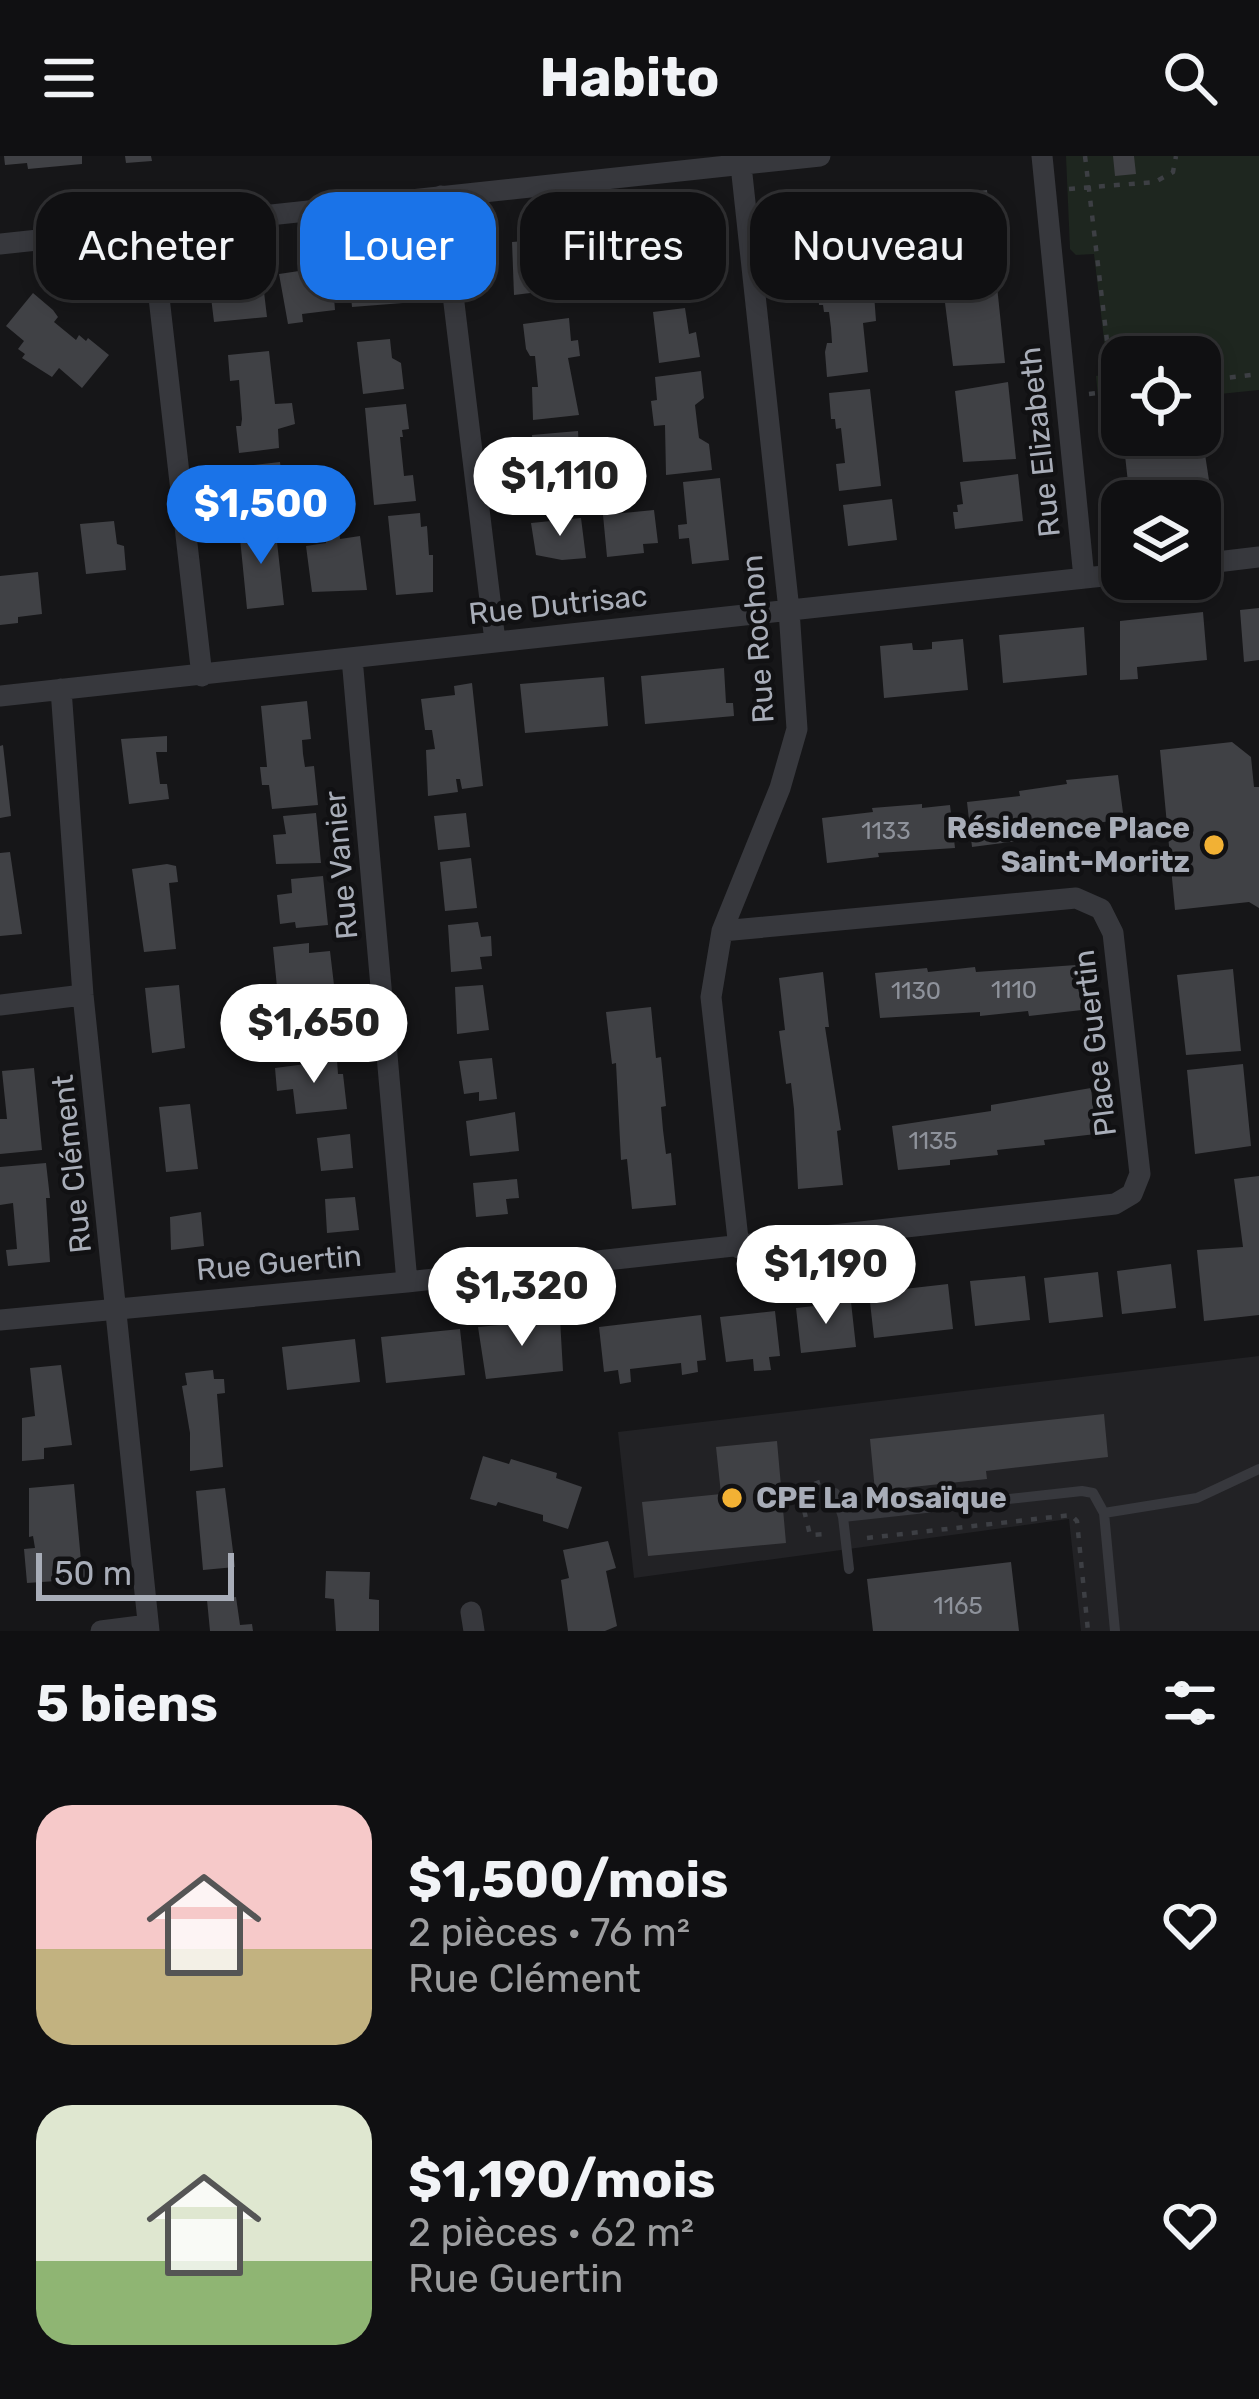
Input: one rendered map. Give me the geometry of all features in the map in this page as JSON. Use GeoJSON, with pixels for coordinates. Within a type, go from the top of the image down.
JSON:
{"type":"FeatureCollection","features":[{"type":"Feature","properties":{"kind":"street"},"geometry":{"type":"LineString","coordinates":[[474,192],[740,160],[820,156]]}},
{"type":"Feature","properties":{"kind":"street","name":"Rue Elizabeth"},"geometry":{"type":"LineString","coordinates":[[1042,156],[1084,578]]}},
{"type":"Feature","properties":{"kind":"street","name":"Rue Rochon"},"geometry":{"type":"LineString","coordinates":[[739,1248],[711,997],[722,931],[780,788],[796,729],[789,610],[740,160]]}},
{"type":"Feature","properties":{"kind":"street"},"geometry":{"type":"LineString","coordinates":[[0,244],[36,240]]}},
{"type":"Feature","properties":{"kind":"street"},"geometry":{"type":"LineString","coordinates":[[160,300],[202,676]]}},
{"type":"Feature","properties":{"kind":"street"},"geometry":{"type":"LineString","coordinates":[[454,300],[496,641]]}},
{"type":"Feature","properties":{"kind":"street"},"geometry":{"type":"LineString","coordinates":[[1221,562],[1259,557]]}},
{"type":"Feature","properties":{"kind":"street","name":"Rue Dutrisac"},"geometry":{"type":"LineString","coordinates":[[0,696],[1101,576]]}},
{"type":"Feature","properties":{"kind":"street","name":"Rue Vanier"},"geometry":{"type":"LineString","coordinates":[[352,658],[407,1282]]}},
{"type":"Feature","properties":{"kind":"street","name":"Rue Clément"},"geometry":{"type":"LineString","coordinates":[[61,689],[83,994],[148,1628]]}},
{"type":"Feature","properties":{"kind":"street","name":"Place Guertin"},"geometry":{"type":"LineString","coordinates":[[722,931],[1076,898],[1101,909],[1114,933],[1140,1174],[1132,1194]]}},
{"type":"Feature","properties":{"kind":"street"},"geometry":{"type":"LineString","coordinates":[[0,1004],[83,994]]}},
{"type":"Feature","properties":{"kind":"street","name":"Rue Guertin"},"geometry":{"type":"LineString","coordinates":[[0,1320],[739,1248],[1115,1204],[1132,1194]]}},
{"type":"Feature","properties":{"kind":"street"},"geometry":{"type":"LineString","coordinates":[[101,1631],[148,1628]]}},
{"type":"Feature","properties":{"kind":"lane"},"geometry":{"type":"LineString","coordinates":[[1104,1513],[1197,1498],[1259,1469]]}},
{"type":"Feature","properties":{"kind":"lane"},"geometry":{"type":"LineString","coordinates":[[835,1493],[849,1569]]}},
{"type":"Feature","properties":{"kind":"lane"},"geometry":{"type":"LineString","coordinates":[[843,1517],[1093,1493],[1104,1513],[1115,1631]]}},
{"type":"Feature","properties":{"kind":"path"},"geometry":{"type":"LineString","coordinates":[[1084,156],[1107,336]]}},
{"type":"Feature","properties":{"kind":"path"},"geometry":{"type":"LineString","coordinates":[[1045,190],[1155,182],[1173,172],[1176,156]]}},
{"type":"Feature","properties":{"kind":"path"},"geometry":{"type":"LineString","coordinates":[[1221,379],[1259,374]]}},
{"type":"Feature","properties":{"kind":"path"},"geometry":{"type":"LineString","coordinates":[[1066,397],[1101,393]]}},
{"type":"Feature","properties":{"kind":"path"},"geometry":{"type":"LineString","coordinates":[[826,1534],[810,1535],[799,1490],[830,1479]]}},
{"type":"Feature","properties":{"kind":"path"},"geometry":{"type":"LineString","coordinates":[[867,1538],[1071,1515],[1077,1521],[1088,1631]]}},
{"type":"Feature","properties":{"kind":"shaded area"},"geometry":{"type":"Polygon","coordinates":[[[1066,156],[1259,156],[1259,390],[1221,394],[1221,336],[1104,336],[1094,254],[1076,255],[1070,249],[1066,156]]]}},
{"type":"Feature","properties":{"kind":"shaded area"},"geometry":{"type":"Polygon","coordinates":[[[1101,375],[1099,407],[1096,376],[1101,375]]]}},
{"type":"Feature","properties":{"kind":"shaded area"},"geometry":{"type":"Polygon","coordinates":[[[1259,1356],[1259,1631],[1081,1631],[1069,1519],[634,1578],[618,1432],[1259,1356]]]}},
{"type":"Feature","properties":{"kind":"building"},"geometry":{"type":"Polygon","coordinates":[[[4,156],[82,156],[82,164],[28,169],[27,163],[5,165],[4,156]]]}},
{"type":"Feature","properties":{"kind":"building"},"geometry":{"type":"Polygon","coordinates":[[[125,156],[151,156],[152,161],[126,163],[125,156]]]}},
{"type":"Feature","properties":{"kind":"building"},"geometry":{"type":"Polygon","coordinates":[[[1113,156],[1134,156],[1136,174],[1115,176],[1113,156]]]}},
{"type":"Feature","properties":{"kind":"building"},"geometry":{"type":"Polygon","coordinates":[[[520,241],[520,294],[514,295],[512,242],[520,241]]]}},
{"type":"Feature","properties":{"kind":"building"},"geometry":{"type":"Polygon","coordinates":[[[299,271],[300,300],[334,300],[335,310],[302,314],[303,322],[288,324],[279,274],[299,271]]]}},
{"type":"Feature","properties":{"kind":"building"},"geometry":{"type":"Polygon","coordinates":[[[33,293],[53,310],[58,317],[54,322],[76,340],[79,335],[88,338],[109,355],[82,388],[59,368],[52,377],[22,358],[25,354],[18,349],[24,341],[6,326],[33,293]]]}},
{"type":"Feature","properties":{"kind":"building"},"geometry":{"type":"Polygon","coordinates":[[[211,300],[265,300],[267,317],[214,322],[211,300]]]}},
{"type":"Feature","properties":{"kind":"building"},"geometry":{"type":"Polygon","coordinates":[[[351,300],[403,300],[403,303],[352,307],[351,300]]]}},
{"type":"Feature","properties":{"kind":"building"},"geometry":{"type":"Polygon","coordinates":[[[819,300],[874,300],[876,321],[863,323],[868,372],[827,377],[825,352],[827,343],[832,343],[831,328],[829,312],[819,300]]]}},
{"type":"Feature","properties":{"kind":"building"},"geometry":{"type":"Polygon","coordinates":[[[945,300],[998,300],[1005,363],[953,366],[945,300]]]}},
{"type":"Feature","properties":{"kind":"building"},"geometry":{"type":"Polygon","coordinates":[[[685,308],[689,334],[696,332],[700,357],[659,363],[653,312],[685,308]]]}},
{"type":"Feature","properties":{"kind":"building"},"geometry":{"type":"Polygon","coordinates":[[[569,318],[571,341],[578,340],[580,356],[568,358],[579,415],[533,420],[532,387],[538,387],[535,356],[526,349],[523,324],[569,318]]]}},
{"type":"Feature","properties":{"kind":"building"},"geometry":{"type":"Polygon","coordinates":[[[390,339],[392,358],[401,363],[404,389],[363,394],[357,342],[390,339]]]}},
{"type":"Feature","properties":{"kind":"building"},"geometry":{"type":"Polygon","coordinates":[[[269,351],[275,404],[292,403],[295,424],[278,429],[279,448],[239,453],[239,380],[230,381],[228,355],[269,351]]]}},
{"type":"Feature","properties":{"kind":"building"},"geometry":{"type":"Polygon","coordinates":[[[701,371],[704,398],[695,405],[699,438],[709,444],[712,470],[666,475],[665,425],[654,426],[651,401],[657,400],[655,377],[701,371]]]}},
{"type":"Feature","properties":{"kind":"building"},"geometry":{"type":"Polygon","coordinates":[[[1008,382],[1016,459],[963,462],[955,391],[1008,382]]]}},
{"type":"Feature","properties":{"kind":"building"},"geometry":{"type":"Polygon","coordinates":[[[870,389],[881,486],[839,491],[836,464],[845,463],[841,428],[836,429],[831,419],[829,393],[870,389]]]}},
{"type":"Feature","properties":{"kind":"building"},"geometry":{"type":"Polygon","coordinates":[[[406,404],[409,429],[402,430],[400,437],[404,476],[413,475],[416,501],[374,505],[365,408],[406,404]]]}},
{"type":"Feature","properties":{"kind":"building"},"geometry":{"type":"Polygon","coordinates":[[[578,431],[579,451],[586,450],[588,483],[542,488],[532,435],[578,431]]]}},
{"type":"Feature","properties":{"kind":"building"},"geometry":{"type":"Polygon","coordinates":[[[1125,456],[1205,456],[1209,480],[1128,480],[1125,456]]]}},
{"type":"Feature","properties":{"kind":"building"},"geometry":{"type":"Polygon","coordinates":[[[280,462],[284,493],[296,492],[299,511],[245,518],[244,466],[280,462]]]}},
{"type":"Feature","properties":{"kind":"building"},"geometry":{"type":"Polygon","coordinates":[[[1018,474],[1023,521],[955,529],[953,512],[963,504],[960,482],[1018,474]]]}},
{"type":"Feature","properties":{"kind":"building"},"geometry":{"type":"Polygon","coordinates":[[[720,478],[729,560],[692,564],[689,538],[679,539],[678,525],[687,524],[683,482],[720,478]]]}},
{"type":"Feature","properties":{"kind":"building"},"geometry":{"type":"Polygon","coordinates":[[[892,499],[897,540],[848,546],[843,505],[892,499]]]}},
{"type":"Feature","properties":{"kind":"building"},"geometry":{"type":"Polygon","coordinates":[[[654,510],[658,543],[643,544],[644,553],[607,557],[603,515],[654,510]]]}},
{"type":"Feature","properties":{"kind":"building"},"geometry":{"type":"Polygon","coordinates":[[[420,513],[421,527],[427,526],[429,555],[433,555],[433,592],[396,595],[388,516],[420,513]]]}},
{"type":"Feature","properties":{"kind":"building"},"geometry":{"type":"Polygon","coordinates":[[[581,518],[586,558],[536,555],[531,523],[581,518]]]}},
{"type":"Feature","properties":{"kind":"building"},"geometry":{"type":"Polygon","coordinates":[[[114,521],[117,544],[124,546],[126,570],[86,574],[80,524],[114,521]]]}},
{"type":"Feature","properties":{"kind":"building"},"geometry":{"type":"Polygon","coordinates":[[[275,524],[284,605],[247,609],[239,528],[275,524]]]}},
{"type":"Feature","properties":{"kind":"building"},"geometry":{"type":"Polygon","coordinates":[[[339,527],[340,539],[360,536],[367,590],[312,592],[306,546],[326,543],[325,529],[339,527]]]}},
{"type":"Feature","properties":{"kind":"building"},"geometry":{"type":"Polygon","coordinates":[[[38,572],[42,614],[0,625],[0,576],[38,572]]]}},
{"type":"Feature","properties":{"kind":"building"},"geometry":{"type":"Polygon","coordinates":[[[1259,608],[1259,660],[1244,662],[1240,610],[1259,608]]]}},
{"type":"Feature","properties":{"kind":"building"},"geometry":{"type":"Polygon","coordinates":[[[1203,612],[1207,660],[1137,667],[1138,679],[1120,680],[1120,621],[1203,612]]]}},
{"type":"Feature","properties":{"kind":"building"},"geometry":{"type":"Polygon","coordinates":[[[1084,627],[1087,675],[1003,683],[999,635],[1084,627]]]}},
{"type":"Feature","properties":{"kind":"building"},"geometry":{"type":"Polygon","coordinates":[[[963,639],[968,690],[884,698],[880,646],[912,643],[913,650],[922,650],[932,649],[932,642],[963,639]]]}},
{"type":"Feature","properties":{"kind":"building"},"geometry":{"type":"Polygon","coordinates":[[[724,668],[726,703],[733,703],[734,716],[645,724],[641,676],[724,668]]]}},
{"type":"Feature","properties":{"kind":"building"},"geometry":{"type":"Polygon","coordinates":[[[604,677],[608,726],[525,733],[520,684],[604,677]]]}},
{"type":"Feature","properties":{"kind":"building"},"geometry":{"type":"Polygon","coordinates":[[[472,683],[483,786],[462,789],[456,779],[458,792],[428,796],[426,750],[435,749],[432,730],[425,730],[421,699],[455,695],[454,686],[472,683]]]}},
{"type":"Feature","properties":{"kind":"building"},"geometry":{"type":"Polygon","coordinates":[[[307,701],[311,739],[302,740],[303,754],[305,767],[314,766],[318,805],[272,809],[269,785],[262,785],[260,767],[267,767],[261,706],[307,701]]]}},
{"type":"Feature","properties":{"kind":"building"},"geometry":{"type":"Polygon","coordinates":[[[167,736],[167,752],[156,752],[160,784],[167,784],[169,799],[129,804],[121,739],[167,736]]]}},
{"type":"Feature","properties":{"kind":"building","name":"Résidence Place Saint-Moritz"},"geometry":{"type":"Polygon","coordinates":[[[1232,742],[1251,757],[1254,787],[1259,787],[1259,908],[1249,902],[1175,910],[1160,750],[1232,742]]]}},
{"type":"Feature","properties":{"kind":"building"},"geometry":{"type":"Polygon","coordinates":[[[0,746],[11,816],[0,818],[0,746]]]}},
{"type":"Feature","properties":{"kind":"building"},"geometry":{"type":"Polygon","coordinates":[[[1118,775],[1124,820],[1073,825],[1073,830],[972,847],[967,802],[1020,796],[1019,791],[1067,784],[1066,780],[1118,775]]]}},
{"type":"Feature","properties":{"kind":"building"},"geometry":{"type":"Polygon","coordinates":[[[922,804],[922,808],[950,805],[955,848],[878,853],[879,857],[827,863],[822,818],[922,804]]]}},
{"type":"Feature","properties":{"kind":"building"},"geometry":{"type":"Polygon","coordinates":[[[316,813],[321,863],[276,864],[273,835],[286,834],[283,816],[316,813]]]}},
{"type":"Feature","properties":{"kind":"building"},"geometry":{"type":"Polygon","coordinates":[[[466,813],[470,847],[438,850],[434,816],[466,813]]]}},
{"type":"Feature","properties":{"kind":"building"},"geometry":{"type":"Polygon","coordinates":[[[10,852],[22,934],[0,936],[0,853],[10,852]]]}},
{"type":"Feature","properties":{"kind":"building"},"geometry":{"type":"Polygon","coordinates":[[[471,858],[477,908],[445,911],[440,862],[471,858]]]}},
{"type":"Feature","properties":{"kind":"building"},"geometry":{"type":"Polygon","coordinates":[[[176,866],[178,882],[169,883],[176,949],[144,952],[132,869],[176,866]]]}},
{"type":"Feature","properties":{"kind":"building"},"geometry":{"type":"Polygon","coordinates":[[[323,876],[328,925],[296,928],[295,922],[280,924],[277,895],[292,893],[291,879],[323,876]]]}},
{"type":"Feature","properties":{"kind":"building"},"geometry":{"type":"Polygon","coordinates":[[[478,922],[481,937],[491,936],[492,956],[480,957],[482,969],[451,972],[448,925],[478,922]]]}},
{"type":"Feature","properties":{"kind":"building"},"geometry":{"type":"Polygon","coordinates":[[[309,943],[309,953],[330,951],[334,985],[278,997],[273,947],[309,943]]]}},
{"type":"Feature","properties":{"kind":"building"},"geometry":{"type":"Polygon","coordinates":[[[1076,965],[1082,1010],[1029,1016],[1028,1011],[880,1018],[875,973],[1076,965]]]}},
{"type":"Feature","properties":{"kind":"building"},"geometry":{"type":"Polygon","coordinates":[[[1233,969],[1241,1051],[1186,1055],[1177,975],[1233,969]]]}},
{"type":"Feature","properties":{"kind":"building"},"geometry":{"type":"Polygon","coordinates":[[[823,972],[843,1185],[798,1189],[791,1083],[786,1084],[779,1031],[785,1030],[779,978],[823,972]]]}},
{"type":"Feature","properties":{"kind":"building"},"geometry":{"type":"Polygon","coordinates":[[[179,985],[185,1048],[152,1053],[145,988],[179,985]]]}},
{"type":"Feature","properties":{"kind":"building"},"geometry":{"type":"Polygon","coordinates":[[[483,985],[489,1030],[457,1034],[455,987],[483,985]]]}},
{"type":"Feature","properties":{"kind":"building"},"geometry":{"type":"Polygon","coordinates":[[[315,1006],[316,1015],[336,1013],[340,1047],[308,1050],[307,1039],[288,1041],[285,1009],[315,1006]]]}},
{"type":"Feature","properties":{"kind":"building"},"geometry":{"type":"Polygon","coordinates":[[[651,1007],[656,1058],[661,1057],[666,1106],[661,1107],[663,1130],[666,1154],[671,1153],[676,1205],[632,1209],[627,1159],[621,1160],[616,1063],[612,1064],[606,1012],[651,1007]]]}},
{"type":"Feature","properties":{"kind":"building"},"geometry":{"type":"Polygon","coordinates":[[[492,1058],[497,1099],[479,1101],[479,1092],[464,1094],[459,1061],[492,1058]]]}},
{"type":"Feature","properties":{"kind":"building"},"geometry":{"type":"Polygon","coordinates":[[[337,1060],[347,1109],[296,1114],[293,1089],[277,1091],[275,1068],[337,1060]]]}},
{"type":"Feature","properties":{"kind":"building"},"geometry":{"type":"Polygon","coordinates":[[[1243,1064],[1251,1146],[1195,1154],[1187,1070],[1243,1064]]]}},
{"type":"Feature","properties":{"kind":"building"},"geometry":{"type":"Polygon","coordinates":[[[34,1068],[42,1150],[0,1154],[0,1119],[7,1119],[2,1071],[34,1068]]]}},
{"type":"Feature","properties":{"kind":"building"},"geometry":{"type":"Polygon","coordinates":[[[1091,1088],[1096,1134],[1044,1140],[1045,1145],[997,1150],[998,1155],[950,1160],[950,1165],[898,1170],[892,1126],[991,1111],[991,1105],[1091,1088]]]}},
{"type":"Feature","properties":{"kind":"building"},"geometry":{"type":"Polygon","coordinates":[[[190,1104],[198,1169],[166,1172],[159,1107],[190,1104]]]}},
{"type":"Feature","properties":{"kind":"building"},"geometry":{"type":"Polygon","coordinates":[[[515,1112],[519,1151],[470,1156],[466,1121],[515,1112]]]}},
{"type":"Feature","properties":{"kind":"building"},"geometry":{"type":"Polygon","coordinates":[[[350,1134],[353,1168],[321,1171],[317,1138],[350,1134]]]}},
{"type":"Feature","properties":{"kind":"building"},"geometry":{"type":"Polygon","coordinates":[[[46,1163],[50,1262],[8,1266],[6,1250],[17,1249],[13,1203],[0,1205],[0,1167],[46,1163]]]}},
{"type":"Feature","properties":{"kind":"building"},"geometry":{"type":"Polygon","coordinates":[[[1259,1176],[1259,1315],[1204,1321],[1197,1250],[1243,1247],[1234,1179],[1259,1176]]]}},
{"type":"Feature","properties":{"kind":"building"},"geometry":{"type":"Polygon","coordinates":[[[517,1179],[519,1198],[506,1199],[508,1214],[476,1217],[473,1183],[517,1179]]]}},
{"type":"Feature","properties":{"kind":"building"},"geometry":{"type":"Polygon","coordinates":[[[355,1197],[359,1230],[327,1233],[325,1199],[355,1197]]]}},
{"type":"Feature","properties":{"kind":"building"},"geometry":{"type":"Polygon","coordinates":[[[201,1212],[204,1246],[171,1250],[170,1217],[201,1212]]]}},
{"type":"Feature","properties":{"kind":"building"},"geometry":{"type":"Polygon","coordinates":[[[1171,1264],[1176,1308],[1122,1314],[1117,1271],[1171,1264]]]}},
{"type":"Feature","properties":{"kind":"building"},"geometry":{"type":"Polygon","coordinates":[[[1098,1272],[1103,1317],[1049,1323],[1044,1278],[1098,1272]]]}},
{"type":"Feature","properties":{"kind":"building"},"geometry":{"type":"Polygon","coordinates":[[[1025,1276],[1030,1320],[975,1326],[970,1281],[1025,1276]]]}},
{"type":"Feature","properties":{"kind":"building"},"geometry":{"type":"Polygon","coordinates":[[[948,1284],[953,1329],[874,1338],[869,1293],[948,1284]]]}},
{"type":"Feature","properties":{"kind":"building"},"geometry":{"type":"Polygon","coordinates":[[[851,1302],[856,1347],[801,1353],[796,1308],[851,1302]]]}},
{"type":"Feature","properties":{"kind":"building"},"geometry":{"type":"Polygon","coordinates":[[[775,1311],[780,1356],[769,1357],[771,1370],[754,1371],[753,1359],[726,1362],[720,1317],[775,1311]]]}},
{"type":"Feature","properties":{"kind":"building"},"geometry":{"type":"Polygon","coordinates":[[[701,1315],[706,1360],[697,1361],[698,1372],[682,1375],[681,1363],[630,1369],[631,1382],[620,1384],[618,1370],[604,1372],[599,1327],[701,1315]]]}},
{"type":"Feature","properties":{"kind":"building"},"geometry":{"type":"Polygon","coordinates":[[[560,1319],[563,1371],[486,1379],[478,1327],[560,1319]]]}},
{"type":"Feature","properties":{"kind":"building"},"geometry":{"type":"Polygon","coordinates":[[[460,1329],[465,1375],[386,1383],[381,1337],[460,1329]]]}},
{"type":"Feature","properties":{"kind":"building"},"geometry":{"type":"Polygon","coordinates":[[[355,1339],[360,1382],[287,1390],[282,1347],[355,1339]]]}},
{"type":"Feature","properties":{"kind":"building"},"geometry":{"type":"Polygon","coordinates":[[[61,1365],[72,1445],[44,1448],[44,1459],[22,1461],[22,1418],[35,1416],[30,1368],[61,1365]]]}},
{"type":"Feature","properties":{"kind":"building"},"geometry":{"type":"Polygon","coordinates":[[[213,1370],[214,1379],[224,1379],[225,1393],[217,1394],[223,1467],[190,1471],[182,1386],[187,1385],[185,1373],[213,1370]]]}},
{"type":"Feature","properties":{"kind":"building"},"geometry":{"type":"Polygon","coordinates":[[[1104,1414],[1108,1457],[986,1471],[987,1479],[875,1491],[870,1439],[1104,1414]]]}},
{"type":"Feature","properties":{"kind":"building","name":"CPE La Mosaïque"},"geometry":{"type":"Polygon","coordinates":[[[777,1441],[786,1543],[648,1556],[642,1502],[721,1494],[716,1447],[777,1441]]]}},
{"type":"Feature","properties":{"kind":"building"},"geometry":{"type":"Polygon","coordinates":[[[483,1456],[557,1473],[556,1478],[582,1487],[568,1529],[543,1521],[543,1515],[470,1499],[483,1456]]]}},
{"type":"Feature","properties":{"kind":"building"},"geometry":{"type":"Polygon","coordinates":[[[74,1484],[81,1561],[89,1570],[86,1579],[27,1583],[24,1549],[35,1548],[33,1536],[29,1537],[29,1488],[74,1484]]]}},
{"type":"Feature","properties":{"kind":"building"},"geometry":{"type":"Polygon","coordinates":[[[225,1488],[235,1567],[203,1570],[196,1491],[225,1488]]]}},
{"type":"Feature","properties":{"kind":"building"},"geometry":{"type":"Polygon","coordinates":[[[608,1541],[616,1568],[606,1571],[617,1626],[605,1631],[568,1631],[561,1580],[569,1578],[563,1550],[608,1541]]]}},
{"type":"Feature","properties":{"kind":"building"},"geometry":{"type":"Polygon","coordinates":[[[1011,1562],[1019,1631],[873,1631],[867,1579],[1011,1562]]]}},
{"type":"Feature","properties":{"kind":"building"},"geometry":{"type":"Polygon","coordinates":[[[326,1571],[370,1572],[369,1599],[379,1600],[379,1631],[336,1631],[334,1599],[325,1598],[326,1571]]]}},
{"type":"Feature","properties":{"kind":"building"},"geometry":{"type":"Polygon","coordinates":[[[236,1597],[240,1625],[252,1624],[253,1631],[210,1631],[207,1600],[236,1597]]]}},
{"type":"Feature","properties":{"kind":"place","name":"Résidence Place Saint-Moritz"},"geometry":{"type":"Point","coordinates":[1214,845]}},
{"type":"Feature","properties":{"kind":"place","name":"CPE La Mosaïque"},"geometry":{"type":"Point","coordinates":[732,1498]}}]}
